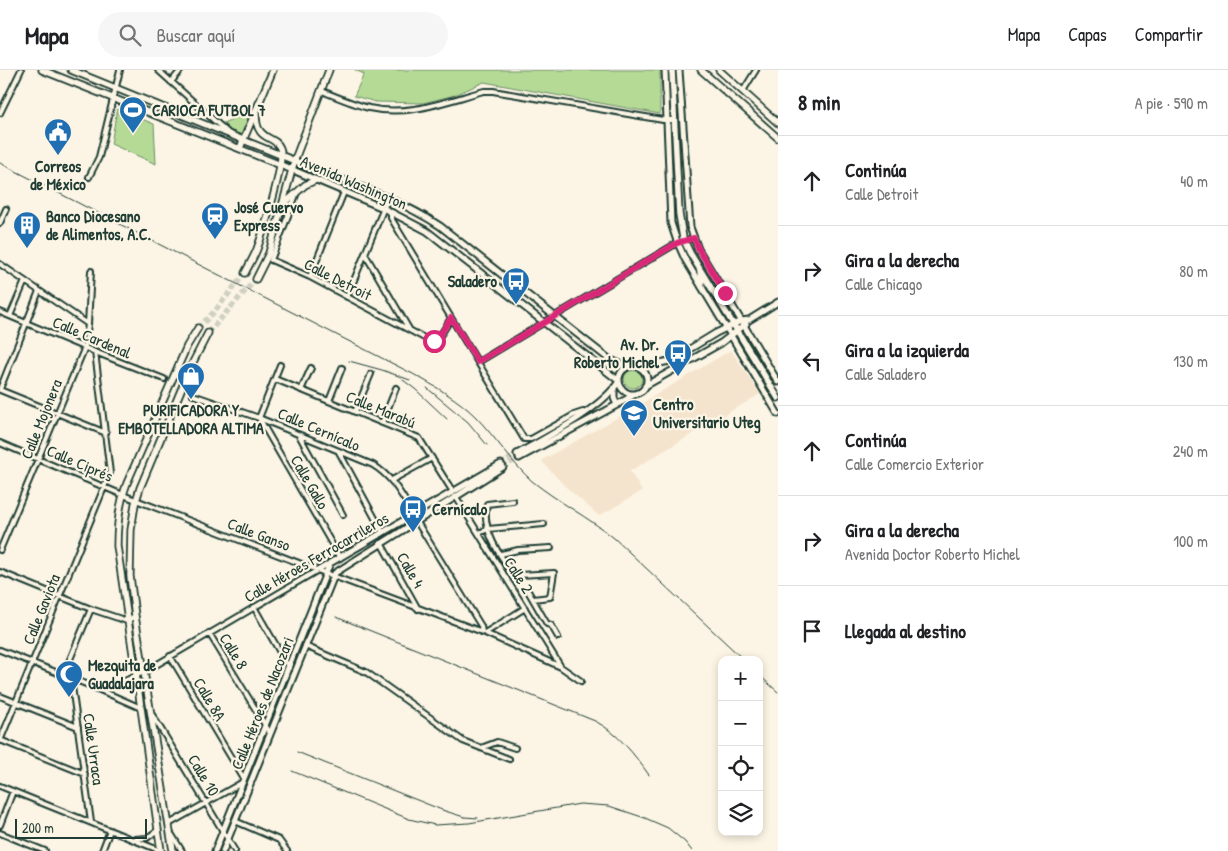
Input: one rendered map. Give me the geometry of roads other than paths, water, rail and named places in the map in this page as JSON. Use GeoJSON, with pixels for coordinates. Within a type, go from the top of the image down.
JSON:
{"type":"FeatureCollection","features":[{"type":"Feature","properties":{"kind":"main road","name":"Avenida Washington"},"geometry":{"type":"LineString","coordinates":[[42,70],[293,170],[383,208],[427,231],[619,381]]}},
{"type":"Feature","properties":{"kind":"main road","name":"Avenida Washington"},"geometry":{"type":"LineString","coordinates":[[71,70],[388,198],[423,215],[440,226],[609,359],[627,367]]}},
{"type":"Feature","properties":{"kind":"main road"},"geometry":{"type":"LineString","coordinates":[[240,148],[273,70]]}},
{"type":"Feature","properties":{"kind":"main road"},"geometry":{"type":"LineString","coordinates":[[256,278],[269,253],[295,161],[330,70]]}},
{"type":"Feature","properties":{"kind":"main road"},"geometry":{"type":"LineString","coordinates":[[665,70],[671,222],[677,243],[778,414]]}},
{"type":"Feature","properties":{"kind":"main road"},"geometry":{"type":"LineString","coordinates":[[672,70],[678,214],[684,240],[778,398]]}},
{"type":"Feature","properties":{"kind":"main road"},"geometry":{"type":"LineString","coordinates":[[679,70],[690,227],[701,254],[778,382]]}},
{"type":"Feature","properties":{"kind":"main road"},"geometry":{"type":"LineString","coordinates":[[701,70],[778,138]]}},
{"type":"Feature","properties":{"kind":"main road"},"geometry":{"type":"LineString","coordinates":[[719,70],[778,123]]}},
{"type":"Feature","properties":{"kind":"main road"},"geometry":{"type":"LineString","coordinates":[[245,273],[257,248],[281,156],[280,146],[258,129],[256,113]]}},
{"type":"Feature","properties":{"kind":"main road"},"geometry":{"type":"LineString","coordinates":[[676,142],[684,142]]}},
{"type":"Feature","properties":{"kind":"main road"},"geometry":{"type":"LineString","coordinates":[[284,204],[298,190],[316,180]]}},
{"type":"Feature","properties":{"kind":"main road"},"geometry":{"type":"LineString","coordinates":[[671,198],[688,197]]}},
{"type":"Feature","properties":{"kind":"main road"},"geometry":{"type":"LineString","coordinates":[[671,214],[689,212]]}},
{"type":"Feature","properties":{"kind":"main road"},"geometry":{"type":"LineString","coordinates":[[693,258],[701,254]]}},
{"type":"Feature","properties":{"kind":"main road"},"geometry":{"type":"LineString","coordinates":[[699,268],[706,262]]}},
{"type":"Feature","properties":{"kind":"main road"},"geometry":{"type":"LineString","coordinates":[[699,268],[702,287]]}},
{"type":"Feature","properties":{"kind":"main road"},"geometry":{"type":"LineString","coordinates":[[718,298],[725,293]]}},
{"type":"Feature","properties":{"kind":"main road"},"geometry":{"type":"LineString","coordinates":[[743,324],[727,328],[670,361],[639,367],[627,367],[621,373],[614,389],[585,412],[518,456],[617,405],[645,386],[731,336],[743,324],[778,302]]}},
{"type":"Feature","properties":{"kind":"main road"},"geometry":{"type":"LineString","coordinates":[[725,309],[732,305]]}},
{"type":"Feature","properties":{"kind":"main road"},"geometry":{"type":"LineString","coordinates":[[161,851],[116,546],[118,513],[123,495],[187,346],[198,328]]}},
{"type":"Feature","properties":{"kind":"main road"},"geometry":{"type":"LineString","coordinates":[[173,851],[135,616],[129,559],[131,530],[137,500],[191,366],[208,333]]}},
{"type":"Feature","properties":{"kind":"main road"},"geometry":{"type":"LineString","coordinates":[[744,342],[751,337]]}},
{"type":"Feature","properties":{"kind":"main road"},"geometry":{"type":"LineString","coordinates":[[639,367],[647,378],[645,386]]}},
{"type":"Feature","properties":{"kind":"main road"},"geometry":{"type":"LineString","coordinates":[[619,381],[625,391],[637,393]]}},
{"type":"Feature","properties":{"kind":"main road"},"geometry":{"type":"LineString","coordinates":[[614,389],[617,405]]}},
{"type":"Feature","properties":{"kind":"main road","name":"Calle Héroes Ferrocarrileros"},"geometry":{"type":"LineString","coordinates":[[330,564],[414,515],[455,494],[502,465]]}},
{"type":"Feature","properties":{"kind":"main road","name":"Calle Héroes Ferrocarrileros"},"geometry":{"type":"LineString","coordinates":[[333,576],[340,568],[417,522],[455,494]]}},
{"type":"Feature","properties":{"kind":"main road","name":"Calle Héroes de Nacozari"},"geometry":{"type":"LineString","coordinates":[[215,851],[330,564]]}},
{"type":"Feature","properties":{"kind":"main road","name":"Calle Héroes de Nacozari"},"geometry":{"type":"LineString","coordinates":[[223,851],[333,576]]}},
{"type":"Feature","properties":{"kind":"street"},"geometry":{"type":"LineString","coordinates":[[0,113],[21,70]]}},
{"type":"Feature","properties":{"kind":"street"},"geometry":{"type":"LineString","coordinates":[[89,178],[99,157],[120,70]]}},
{"type":"Feature","properties":{"kind":"street"},"geometry":{"type":"LineString","coordinates":[[158,70],[229,134]]}},
{"type":"Feature","properties":{"kind":"street"},"geometry":{"type":"LineString","coordinates":[[171,82],[181,70]]}},
{"type":"Feature","properties":{"kind":"street"},"geometry":{"type":"LineString","coordinates":[[743,91],[756,70]]}},
{"type":"Feature","properties":{"kind":"street"},"geometry":{"type":"LineString","coordinates":[[322,91],[360,106],[388,111],[424,108],[484,91],[493,91],[675,120]]}},
{"type":"Feature","properties":{"kind":"street","name":"Calle Detroit"},"geometry":{"type":"LineString","coordinates":[[298,190],[271,260],[310,277],[428,340],[434,341],[438,338],[451,318]]}},
{"type":"Feature","properties":{"kind":"street"},"geometry":{"type":"LineString","coordinates":[[310,277],[344,192]]}},
{"type":"Feature","properties":{"kind":"street"},"geometry":{"type":"LineString","coordinates":[[347,296],[388,198]]}},
{"type":"Feature","properties":{"kind":"street"},"geometry":{"type":"LineString","coordinates":[[0,223],[6,209]]}},
{"type":"Feature","properties":{"kind":"street"},"geometry":{"type":"LineString","coordinates":[[391,212],[392,218],[524,439],[527,440],[574,415],[585,412]]}},
{"type":"Feature","properties":{"kind":"street"},"geometry":{"type":"LineString","coordinates":[[478,362],[677,243],[694,238]]}},
{"type":"Feature","properties":{"kind":"street"},"geometry":{"type":"LineString","coordinates":[[365,254],[410,330]]}},
{"type":"Feature","properties":{"kind":"street"},"geometry":{"type":"LineString","coordinates":[[0,264],[88,324]]}},
{"type":"Feature","properties":{"kind":"street","name":"Calle Mojonera"},"geometry":{"type":"LineString","coordinates":[[0,550],[85,347],[91,271]]}},
{"type":"Feature","properties":{"kind":"street"},"geometry":{"type":"LineString","coordinates":[[10,316],[25,282]]}},
{"type":"Feature","properties":{"kind":"street"},"geometry":{"type":"LineString","coordinates":[[39,291],[0,389],[106,433]]}},
{"type":"Feature","properties":{"kind":"street","name":"Calle Cardenal"},"geometry":{"type":"LineString","coordinates":[[0,312],[164,380]]}},
{"type":"Feature","properties":{"kind":"street","name":"Calle Gaviota"},"geometry":{"type":"LineString","coordinates":[[0,740],[110,473],[95,352]]}},
{"type":"Feature","properties":{"kind":"street"},"geometry":{"type":"LineString","coordinates":[[259,418],[280,365]]}},
{"type":"Feature","properties":{"kind":"street"},"geometry":{"type":"LineString","coordinates":[[301,390],[311,368]]}},
{"type":"Feature","properties":{"kind":"street"},"geometry":{"type":"LineString","coordinates":[[329,401],[342,368]]}},
{"type":"Feature","properties":{"kind":"street"},"geometry":{"type":"LineString","coordinates":[[355,412],[371,374]]}},
{"type":"Feature","properties":{"kind":"street","name":"Calle Marabú"},"geometry":{"type":"LineString","coordinates":[[275,379],[419,438],[455,494]]}},
{"type":"Feature","properties":{"kind":"street"},"geometry":{"type":"LineString","coordinates":[[382,424],[396,388]]}},
{"type":"Feature","properties":{"kind":"street","name":"Calle Cernícalo"},"geometry":{"type":"LineString","coordinates":[[193,395],[259,418],[373,465],[392,480],[414,515]]}},
{"type":"Feature","properties":{"kind":"street","name":"Calle Gallo"},"geometry":{"type":"LineString","coordinates":[[259,418],[340,558]]}},
{"type":"Feature","properties":{"kind":"street"},"geometry":{"type":"LineString","coordinates":[[299,435],[343,515]]}},
{"type":"Feature","properties":{"kind":"street","name":"Calle Ciprés"},"geometry":{"type":"LineString","coordinates":[[0,443],[137,500]]}},
{"type":"Feature","properties":{"kind":"street"},"geometry":{"type":"LineString","coordinates":[[339,452],[383,533]]}},
{"type":"Feature","properties":{"kind":"street"},"geometry":{"type":"LineString","coordinates":[[392,480],[432,458]]}},
{"type":"Feature","properties":{"kind":"street","name":"Calle 2"},"geometry":{"type":"LineString","coordinates":[[455,494],[561,667]]}},
{"type":"Feature","properties":{"kind":"street","name":"Calle Ganso"},"geometry":{"type":"LineString","coordinates":[[137,500],[418,609],[483,632],[561,667],[581,681]]}},
{"type":"Feature","properties":{"kind":"street"},"geometry":{"type":"LineString","coordinates":[[513,501],[487,504],[488,528],[490,536],[501,554],[517,575],[554,573],[550,597],[533,599]]}},
{"type":"Feature","properties":{"kind":"street"},"geometry":{"type":"LineString","coordinates":[[417,522],[483,632],[525,608]]}},
{"type":"Feature","properties":{"kind":"street"},"geometry":{"type":"LineString","coordinates":[[479,534],[488,528],[544,524]]}},
{"type":"Feature","properties":{"kind":"street","name":"Calle 4"},"geometry":{"type":"LineString","coordinates":[[381,543],[418,609]]}},
{"type":"Feature","properties":{"kind":"street"},"geometry":{"type":"LineString","coordinates":[[501,554],[518,550],[551,548]]}},
{"type":"Feature","properties":{"kind":"street","name":"Calle Héroes Ferrocarrileros"},"geometry":{"type":"LineString","coordinates":[[90,686],[111,687],[135,677],[330,564]]}},
{"type":"Feature","properties":{"kind":"street"},"geometry":{"type":"LineString","coordinates":[[0,572],[91,609],[127,620],[135,616]]}},
{"type":"Feature","properties":{"kind":"street"},"geometry":{"type":"LineString","coordinates":[[528,591],[547,624],[551,625],[558,637]]}},
{"type":"Feature","properties":{"kind":"street"},"geometry":{"type":"LineString","coordinates":[[254,607],[289,668]]}},
{"type":"Feature","properties":{"kind":"street"},"geometry":{"type":"LineString","coordinates":[[63,676],[91,609]]}},
{"type":"Feature","properties":{"kind":"street","name":"Calle 8"},"geometry":{"type":"LineString","coordinates":[[209,634],[270,733]]}},
{"type":"Feature","properties":{"kind":"street"},"geometry":{"type":"LineString","coordinates":[[305,646],[366,672],[463,741],[509,759]]}},
{"type":"Feature","properties":{"kind":"street"},"geometry":{"type":"LineString","coordinates":[[0,650],[141,708]]}},
{"type":"Feature","properties":{"kind":"street","name":"Calle 8A"},"geometry":{"type":"LineString","coordinates":[[170,656],[244,781]]}},
{"type":"Feature","properties":{"kind":"street","name":"Calle Urraca"},"geometry":{"type":"LineString","coordinates":[[71,679],[91,822]]}},
{"type":"Feature","properties":{"kind":"street"},"geometry":{"type":"LineString","coordinates":[[0,696],[78,727]]}},
{"type":"Feature","properties":{"kind":"street","name":"Calle 10"},"geometry":{"type":"LineString","coordinates":[[151,713],[235,851]]}},
{"type":"Feature","properties":{"kind":"street"},"geometry":{"type":"LineString","coordinates":[[0,740],[85,774]]}},
{"type":"Feature","properties":{"kind":"street"},"geometry":{"type":"LineString","coordinates":[[481,748],[499,742],[515,748]]}},
{"type":"Feature","properties":{"kind":"street"},"geometry":{"type":"LineString","coordinates":[[170,824],[244,781]]}},
{"type":"Feature","properties":{"kind":"street"},"geometry":{"type":"LineString","coordinates":[[0,786],[161,851]]}},
{"type":"Feature","properties":{"kind":"street"},"geometry":{"type":"LineString","coordinates":[[0,825],[13,791]]}},
{"type":"Feature","properties":{"kind":"street"},"geometry":{"type":"LineString","coordinates":[[235,821],[279,840],[287,851]]}},
{"type":"Feature","properties":{"kind":"street"},"geometry":{"type":"LineString","coordinates":[[102,851],[110,830]]}},
{"type":"Feature","properties":{"kind":"street"},"geometry":{"type":"LineString","coordinates":[[132,839],[147,838],[158,830]]}},
{"type":"Feature","properties":{"kind":"street"},"geometry":{"type":"LineString","coordinates":[[0,833],[45,851]]}},
{"type":"Feature","properties":{"kind":"street"},"geometry":{"type":"LineString","coordinates":[[171,834],[182,851]]}},
{"type":"Feature","properties":{"kind":"tunnel"},"geometry":{"type":"LineString","coordinates":[[198,328],[215,311],[245,273]]}},
{"type":"Feature","properties":{"kind":"tunnel"},"geometry":{"type":"LineString","coordinates":[[208,333],[256,279]]}},
{"type":"Feature","properties":{"kind":"tunnel"},"geometry":{"type":"LineString","coordinates":[[501,464],[517,454]]}},
{"type":"Feature","properties":{"kind":"tunnel"},"geometry":{"type":"LineString","coordinates":[[503,467],[519,458]]}},
{"type":"Feature","properties":{"kind":"railway"},"geometry":{"type":"LineString","coordinates":[[0,163],[413,374],[446,394],[476,417],[532,481],[614,538],[740,656]]}},
{"type":"Feature","properties":{"kind":"railway"},"geometry":{"type":"LineString","coordinates":[[349,361],[410,380]]}},
{"type":"Feature","properties":{"kind":"railway"},"geometry":{"type":"LineString","coordinates":[[403,380],[447,419]]}},
{"type":"Feature","properties":{"kind":"railway"},"geometry":{"type":"LineString","coordinates":[[427,388],[468,422],[487,445]]}},
{"type":"Feature","properties":{"kind":"railway"},"geometry":{"type":"LineString","coordinates":[[336,617],[595,721],[618,738],[649,775]]}},
{"type":"Feature","properties":{"kind":"railway"},"geometry":{"type":"LineString","coordinates":[[763,679],[778,692]]}},
{"type":"Feature","properties":{"kind":"railway"},"geometry":{"type":"LineString","coordinates":[[297,752],[442,810],[464,817],[478,818]]}},
{"type":"Feature","properties":{"kind":"railway"},"geometry":{"type":"LineString","coordinates":[[292,771],[409,819],[435,825],[469,823],[580,804],[609,806],[668,828],[685,842],[692,851]]}},
{"type":"Feature","properties":{"kind":"place","name":"CARIOCA FUTBOL 7"},"geometry":{"type":"Point","coordinates":[133,134]}},
{"type":"Feature","properties":{"kind":"place","name":"Correos de México"},"geometry":{"type":"Point","coordinates":[58,156]}},
{"type":"Feature","properties":{"kind":"place","name":"José Cuervo Express"},"geometry":{"type":"Point","coordinates":[215,240]}},
{"type":"Feature","properties":{"kind":"place","name":"Banco Diocesano de Alimentos, A.C."},"geometry":{"type":"Point","coordinates":[27,249]}},
{"type":"Feature","properties":{"kind":"place","name":"Saladero"},"geometry":{"type":"Point","coordinates":[516,305]}},
{"type":"Feature","properties":{"kind":"place","name":"Av. Dr. Roberto Michel"},"geometry":{"type":"Point","coordinates":[678,377]}},
{"type":"Feature","properties":{"kind":"place","name":"PURIFICADORA Y EMBOTELLADORA ALTIMA"},"geometry":{"type":"Point","coordinates":[191,400]}},
{"type":"Feature","properties":{"kind":"place","name":"Centro Universitario Uteg"},"geometry":{"type":"Point","coordinates":[634,437]}},
{"type":"Feature","properties":{"kind":"place","name":"Cernícalo"},"geometry":{"type":"Point","coordinates":[413,533]}},
{"type":"Feature","properties":{"kind":"place","name":"Mezquita de Guadalajara"},"geometry":{"type":"Point","coordinates":[69,698]}}]}
